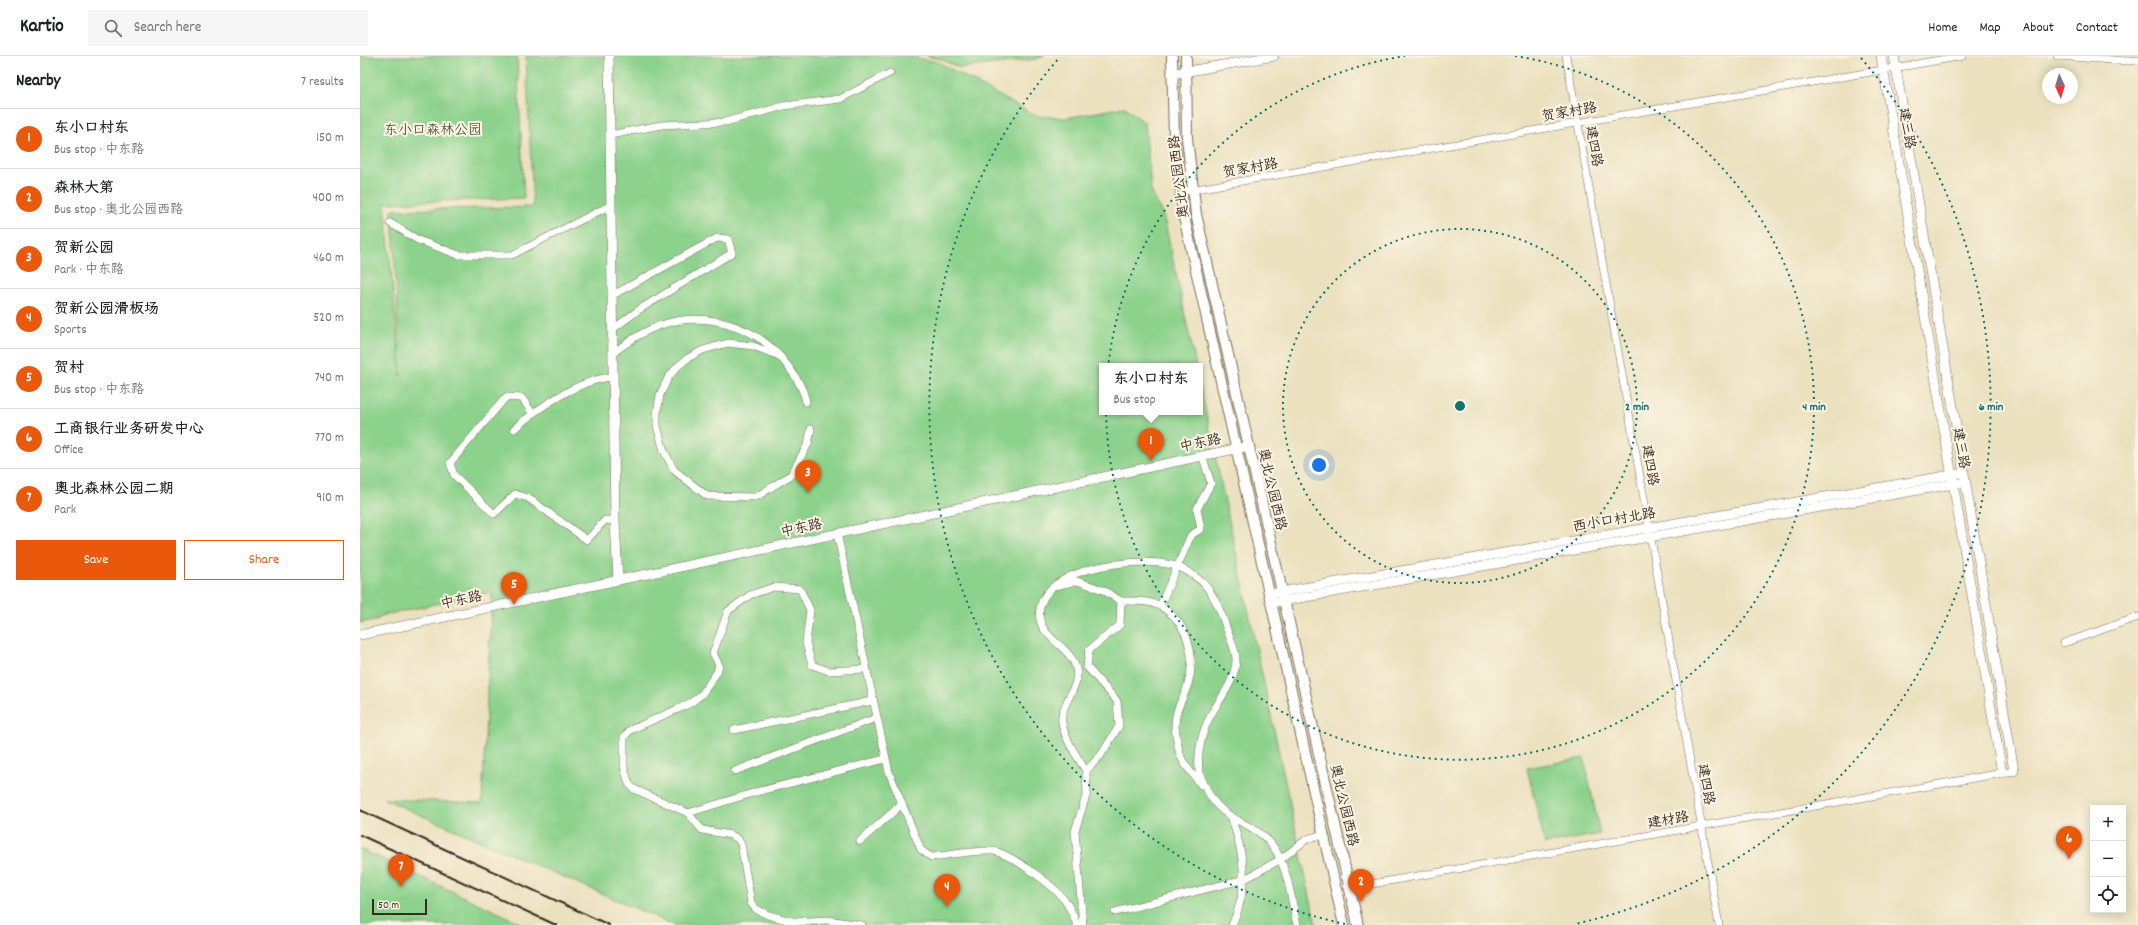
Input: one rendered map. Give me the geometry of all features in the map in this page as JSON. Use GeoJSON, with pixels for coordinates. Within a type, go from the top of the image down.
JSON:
{"type":"FeatureCollection","features":[{"type":"Feature","properties":{"kind":"main road","name":"奥北公园西路"},"geometry":{"type":"LineString","coordinates":[[1172,56],[1174,139],[1179,192],[1344,925]]}},
{"type":"Feature","properties":{"kind":"main road","name":"奥北公园西路"},"geometry":{"type":"LineString","coordinates":[[1186,56],[1187,138],[1192,190],[1358,925]]}},
{"type":"Feature","properties":{"kind":"street"},"geometry":{"type":"LineString","coordinates":[[609,56],[614,329],[613,377],[615,521],[618,580]]}},
{"type":"Feature","properties":{"kind":"street"},"geometry":{"type":"LineString","coordinates":[[1172,74],[1274,56]]}},
{"type":"Feature","properties":{"kind":"street","name":"建四路"},"geometry":{"type":"LineString","coordinates":[[1566,56],[1719,925]]}},
{"type":"Feature","properties":{"kind":"street","name":"建三路"},"geometry":{"type":"LineString","coordinates":[[1881,56],[2002,773]]}},
{"type":"Feature","properties":{"kind":"street","name":"建三路"},"geometry":{"type":"LineString","coordinates":[[1894,56],[2014,771]]}},
{"type":"Feature","properties":{"kind":"street","name":"贺家村路"},"geometry":{"type":"LineString","coordinates":[[1179,192],[1963,56]]}},
{"type":"Feature","properties":{"kind":"street"},"geometry":{"type":"LineString","coordinates":[[2057,56],[2127,61],[2138,60]]}},
{"type":"Feature","properties":{"kind":"street"},"geometry":{"type":"LineString","coordinates":[[610,135],[661,125],[725,122],[784,106],[840,98],[890,73]]}},
{"type":"Feature","properties":{"kind":"street"},"geometry":{"type":"LineString","coordinates":[[390,223],[418,240],[459,255],[512,255],[611,205]]}},
{"type":"Feature","properties":{"kind":"street"},"geometry":{"type":"LineString","coordinates":[[613,295],[717,238],[728,239],[732,253],[640,309],[614,329]]}},
{"type":"Feature","properties":{"kind":"street"},"geometry":{"type":"LineString","coordinates":[[613,353],[637,336],[660,326],[678,321],[700,320],[722,322],[758,336],[780,356],[797,378],[806,402]]}},
{"type":"Feature","properties":{"kind":"street"},"geometry":{"type":"LineString","coordinates":[[780,356],[753,346],[728,344],[703,350],[677,367],[668,378],[659,401],[657,426],[664,451],[674,470],[707,496],[756,497],[791,475],[808,444],[811,429]]}},
{"type":"Feature","properties":{"kind":"street"},"geometry":{"type":"LineString","coordinates":[[514,429],[532,413],[569,392],[599,378],[613,377]]}},
{"type":"Feature","properties":{"kind":"street"},"geometry":{"type":"LineString","coordinates":[[532,413],[522,398],[506,397],[450,463],[454,475],[494,514],[515,494],[528,498],[587,540],[605,520],[615,521]]}},
{"type":"Feature","properties":{"kind":"street","name":"中东路"},"geometry":{"type":"LineString","coordinates":[[360,635],[1249,446]]}},
{"type":"Feature","properties":{"kind":"street"},"geometry":{"type":"LineString","coordinates":[[1160,606],[1191,535],[1200,529],[1197,510],[1211,483],[1202,455]]}},
{"type":"Feature","properties":{"kind":"street","name":"西小口村北路"},"geometry":{"type":"LineString","coordinates":[[1270,598],[1953,479],[1964,472]]}},
{"type":"Feature","properties":{"kind":"street","name":"西小口村北路"},"geometry":{"type":"LineString","coordinates":[[1953,479],[1966,482]]}},
{"type":"Feature","properties":{"kind":"street"},"geometry":{"type":"LineString","coordinates":[[837,533],[865,669],[886,759],[901,805],[921,850],[931,857],[993,851],[1005,855],[1053,888],[1072,911],[1077,925]]}},
{"type":"Feature","properties":{"kind":"street"},"geometry":{"type":"LineString","coordinates":[[1083,925],[1075,831],[1087,793],[1086,771],[1067,738],[1062,722],[1064,709],[1074,690],[1076,668],[1065,649],[1050,639],[1040,624],[1041,605],[1051,587],[1060,581],[1082,571],[1117,565],[1149,562],[1177,566],[1204,584],[1220,609],[1236,657],[1234,674],[1210,716],[1200,747],[1199,772],[1212,802]]}},
{"type":"Feature","properties":{"kind":"street"},"geometry":{"type":"LineString","coordinates":[[1051,587],[1077,581],[1103,590],[1121,602],[1141,601],[1160,606],[1178,622],[1189,639],[1191,663],[1188,684],[1178,705],[1175,728],[1181,758],[1212,802],[1232,819],[1255,830],[1271,844],[1281,859],[1297,925]]}},
{"type":"Feature","properties":{"kind":"street"},"geometry":{"type":"LineString","coordinates":[[862,925],[827,920],[795,922],[768,915],[756,909],[751,903],[741,844],[738,839],[731,835],[702,830],[688,813],[634,789],[625,774],[624,737],[630,730],[692,702],[702,694],[717,672],[719,665],[713,653],[728,611],[750,595],[774,587],[800,589],[810,610],[806,643],[812,665],[829,671],[865,669]]}},
{"type":"Feature","properties":{"kind":"street"},"geometry":{"type":"LineString","coordinates":[[1086,771],[1100,755],[1119,726],[1117,701],[1087,667],[1089,650],[1120,625],[1121,602]]}},
{"type":"Feature","properties":{"kind":"street"},"geometry":{"type":"LineString","coordinates":[[2064,643],[2138,617]]}},
{"type":"Feature","properties":{"kind":"street"},"geometry":{"type":"LineString","coordinates":[[734,730],[872,701]]}},
{"type":"Feature","properties":{"kind":"street"},"geometry":{"type":"LineString","coordinates":[[735,771],[876,718]]}},
{"type":"Feature","properties":{"kind":"street"},"geometry":{"type":"LineString","coordinates":[[688,813],[756,792],[886,759]]}},
{"type":"Feature","properties":{"kind":"street","name":"建材路"},"geometry":{"type":"LineString","coordinates":[[1349,888],[2014,771]]}},
{"type":"Feature","properties":{"kind":"street"},"geometry":{"type":"LineString","coordinates":[[860,841],[901,805]]}},
{"type":"Feature","properties":{"kind":"street"},"geometry":{"type":"LineString","coordinates":[[1232,819],[1242,850],[1244,879],[1237,915],[1232,925]]}},
{"type":"Feature","properties":{"kind":"street"},"geometry":{"type":"LineString","coordinates":[[1115,912],[1244,879],[1281,859],[1308,839],[1323,834]]}},
{"type":"Feature","properties":{"kind":"green space","name":"东小口森林公园"},"geometry":{"type":"Polygon","coordinates":[[[360,56],[517,56],[524,198],[385,203],[401,376],[392,210],[533,207],[526,56],[906,56],[938,62],[1036,116],[1065,118],[1125,107],[1145,123],[1151,190],[1164,218],[1195,363],[1099,363],[1099,415],[1203,415],[1203,399],[1316,925],[674,925],[384,799],[482,803],[492,592],[380,616],[379,619],[360,623],[360,56]]]}},
{"type":"Feature","properties":{"kind":"green space"},"geometry":{"type":"Polygon","coordinates":[[[927,56],[1044,56],[1037,59],[960,68],[940,59],[927,56]]]}},
{"type":"Feature","properties":{"kind":"green space"},"geometry":{"type":"Polygon","coordinates":[[[1584,758],[1600,834],[1545,844],[1527,768],[1584,758]]]}},
{"type":"Feature","properties":{"kind":"green space"},"geometry":{"type":"Polygon","coordinates":[[[360,849],[525,925],[360,925],[360,849]]]}},
{"type":"Feature","properties":{"kind":"railway"},"geometry":{"type":"LineString","coordinates":[[360,810],[609,925]]}},
{"type":"Feature","properties":{"kind":"railway"},"geometry":{"type":"LineString","coordinates":[[360,835],[556,925]]}},
{"type":"Feature","properties":{"kind":"place","name":"东小口村东"},"geometry":{"type":"Point","coordinates":[1151,461]}},
{"type":"Feature","properties":{"kind":"place","name":"贺新公园"},"geometry":{"type":"Point","coordinates":[808,493]}},
{"type":"Feature","properties":{"kind":"place","name":"贺村"},"geometry":{"type":"Point","coordinates":[514,605]}},
{"type":"Feature","properties":{"kind":"place","name":"工商银行业务研发中心"},"geometry":{"type":"Point","coordinates":[2069,859]}},
{"type":"Feature","properties":{"kind":"place","name":"奥北森林公园二期"},"geometry":{"type":"Point","coordinates":[401,887]}},
{"type":"Feature","properties":{"kind":"place","name":"森林大第"},"geometry":{"type":"Point","coordinates":[1361,902]}},
{"type":"Feature","properties":{"kind":"place","name":"贺新公园滑板场"},"geometry":{"type":"Point","coordinates":[947,907]}}]}
